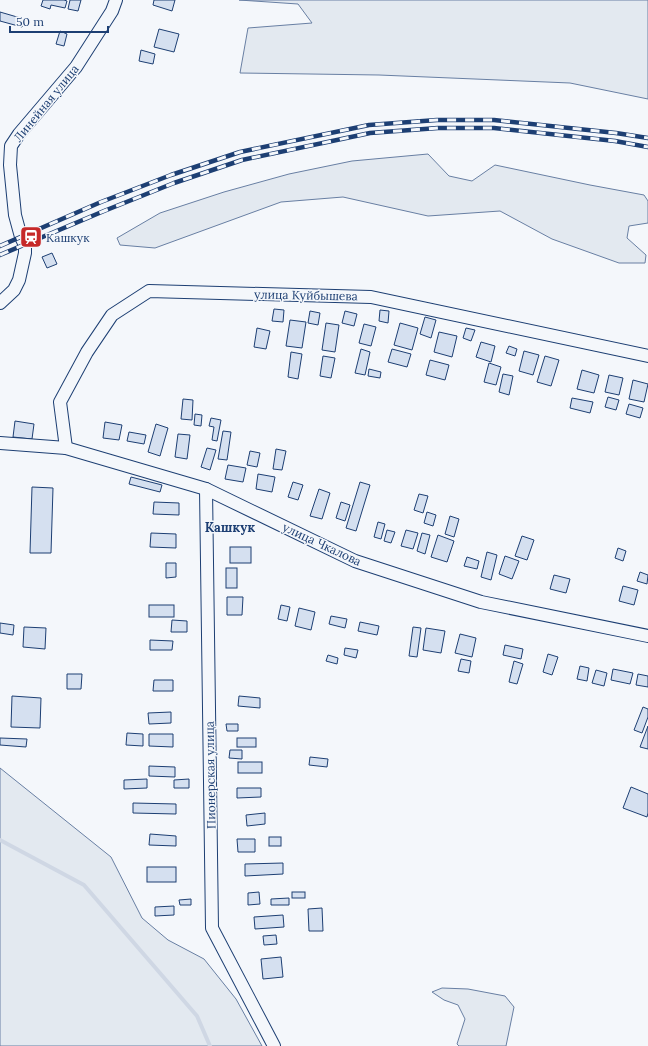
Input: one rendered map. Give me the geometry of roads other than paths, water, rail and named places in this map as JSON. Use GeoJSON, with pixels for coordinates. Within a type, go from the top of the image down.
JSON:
{"type":"FeatureCollection","features":[{"type":"Feature","properties":{"kind":"street","name":"Линейная улица"},"geometry":{"type":"LineString","coordinates":[[0,303],[14,290],[19,280],[25,253],[25,244],[15,215],[10,165],[6,145],[19,134],[76,67],[112,11],[116,0]]}},
{"type":"Feature","properties":{"kind":"street","name":"улица Куйбышева"},"geometry":{"type":"LineString","coordinates":[[66,448],[60,402],[87,352],[112,315],[149,291],[371,297],[648,356]]}},
{"type":"Feature","properties":{"kind":"street","name":"улица Чкалова"},"geometry":{"type":"LineString","coordinates":[[0,443],[66,448],[206,488],[355,562],[481,602],[648,636]]}},
{"type":"Feature","properties":{"kind":"street","name":"Пионерская улица"},"geometry":{"type":"LineString","coordinates":[[206,488],[212,928],[274,1046]]}},
{"type":"Feature","properties":{"kind":"waterway"},"geometry":{"type":"LineString","coordinates":[[0,840],[84,885],[197,1016],[210,1046]]}},
{"type":"Feature","properties":{"kind":"railway"},"geometry":{"type":"LineString","coordinates":[[0,246],[101,202],[171,175],[240,152],[369,125],[437,120],[494,120],[616,133],[648,138]]}},
{"type":"Feature","properties":{"kind":"railway"},"geometry":{"type":"LineString","coordinates":[[0,255],[174,183],[242,160],[370,133],[438,128],[494,128],[615,141],[648,147]]}},
{"type":"Feature","properties":{"kind":"place","name":"Кашкук"},"geometry":{"type":"Point","coordinates":[31,237]}},
{"type":"Feature","properties":{"kind":"district","name":"Кашкук"},"geometry":{"type":"Point","coordinates":[230,527]}}]}
